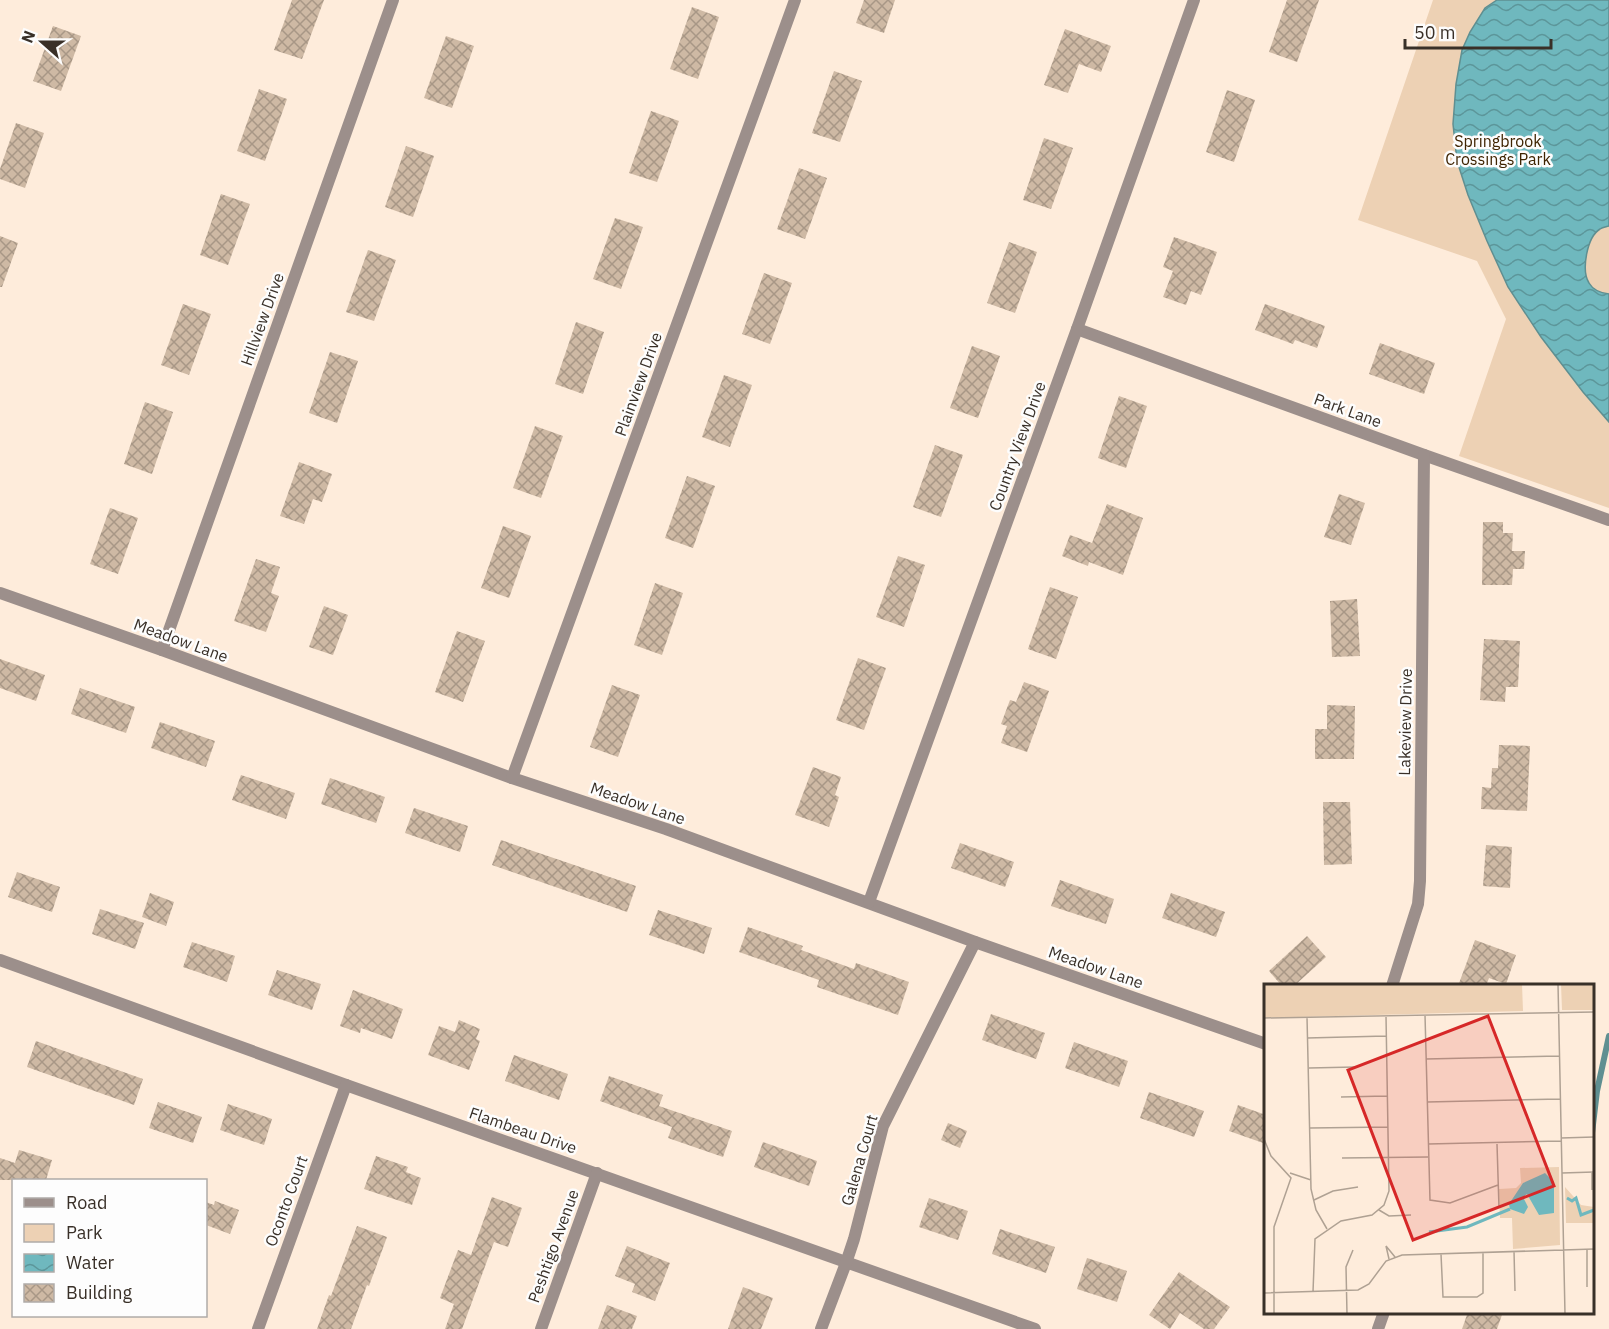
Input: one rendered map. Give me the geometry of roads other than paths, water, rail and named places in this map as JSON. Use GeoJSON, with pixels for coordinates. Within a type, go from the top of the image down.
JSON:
{"type":"FeatureCollection","features":[{"type":"Feature","properties":{"kind":"street","name":"Hillview Drive"},"geometry":{"type":"LineString","coordinates":[[162,650],[393,0]]}},
{"type":"Feature","properties":{"kind":"street","name":"Plainview Drive"},"geometry":{"type":"LineString","coordinates":[[512,778],[795,0]]}},
{"type":"Feature","properties":{"kind":"street","name":"Country View Drive"},"geometry":{"type":"LineString","coordinates":[[869,903],[1194,0]]}},
{"type":"Feature","properties":{"kind":"street","name":"Park Lane"},"geometry":{"type":"LineString","coordinates":[[1077,329],[1609,520]]}},
{"type":"Feature","properties":{"kind":"street","name":"Lakeview Drive"},"geometry":{"type":"LineString","coordinates":[[1393,984],[1419,904],[1424,455]]}},
{"type":"Feature","properties":{"kind":"street","name":"Meadow Lane"},"geometry":{"type":"LineString","coordinates":[[0,593],[512,778],[666,829],[975,942],[1264,1043]]}},
{"type":"Feature","properties":{"kind":"street","name":"Galena Court"},"geometry":{"type":"LineString","coordinates":[[821,1329],[846,1263],[883,1126],[975,942]]}},
{"type":"Feature","properties":{"kind":"street","name":"Flambeau Drive"},"geometry":{"type":"LineString","coordinates":[[0,960],[1035,1329]]}},
{"type":"Feature","properties":{"kind":"street","name":"Oconto Court"},"geometry":{"type":"LineString","coordinates":[[258,1329],[346,1085]]}},
{"type":"Feature","properties":{"kind":"street","name":"Peshtigo Avenue"},"geometry":{"type":"LineString","coordinates":[[541,1329],[597,1173]]}},
{"type":"Feature","properties":{"kind":"street"},"geometry":{"type":"LineString","coordinates":[[1378,1329],[1383,1314]]}},
{"type":"Feature","properties":{"kind":"water"},"geometry":{"type":"Polygon","coordinates":[[[1497,0],[1609,0],[1609,226],[1595,233],[1587,254],[1586,270],[1589,283],[1593,288],[1609,294],[1609,422],[1541,337],[1508,287],[1468,195],[1457,161],[1453,124],[1456,84],[1462,50],[1485,8],[1497,0]]]}},
{"type":"Feature","properties":{"kind":"waterway"},"geometry":{"type":"LineString","coordinates":[[1594,1116],[1609,1036]]}},
{"type":"Feature","properties":{"kind":"park label","name":"Springbrook Crossings Park"},"geometry":{"type":"Point","coordinates":[1498,150]}}]}
